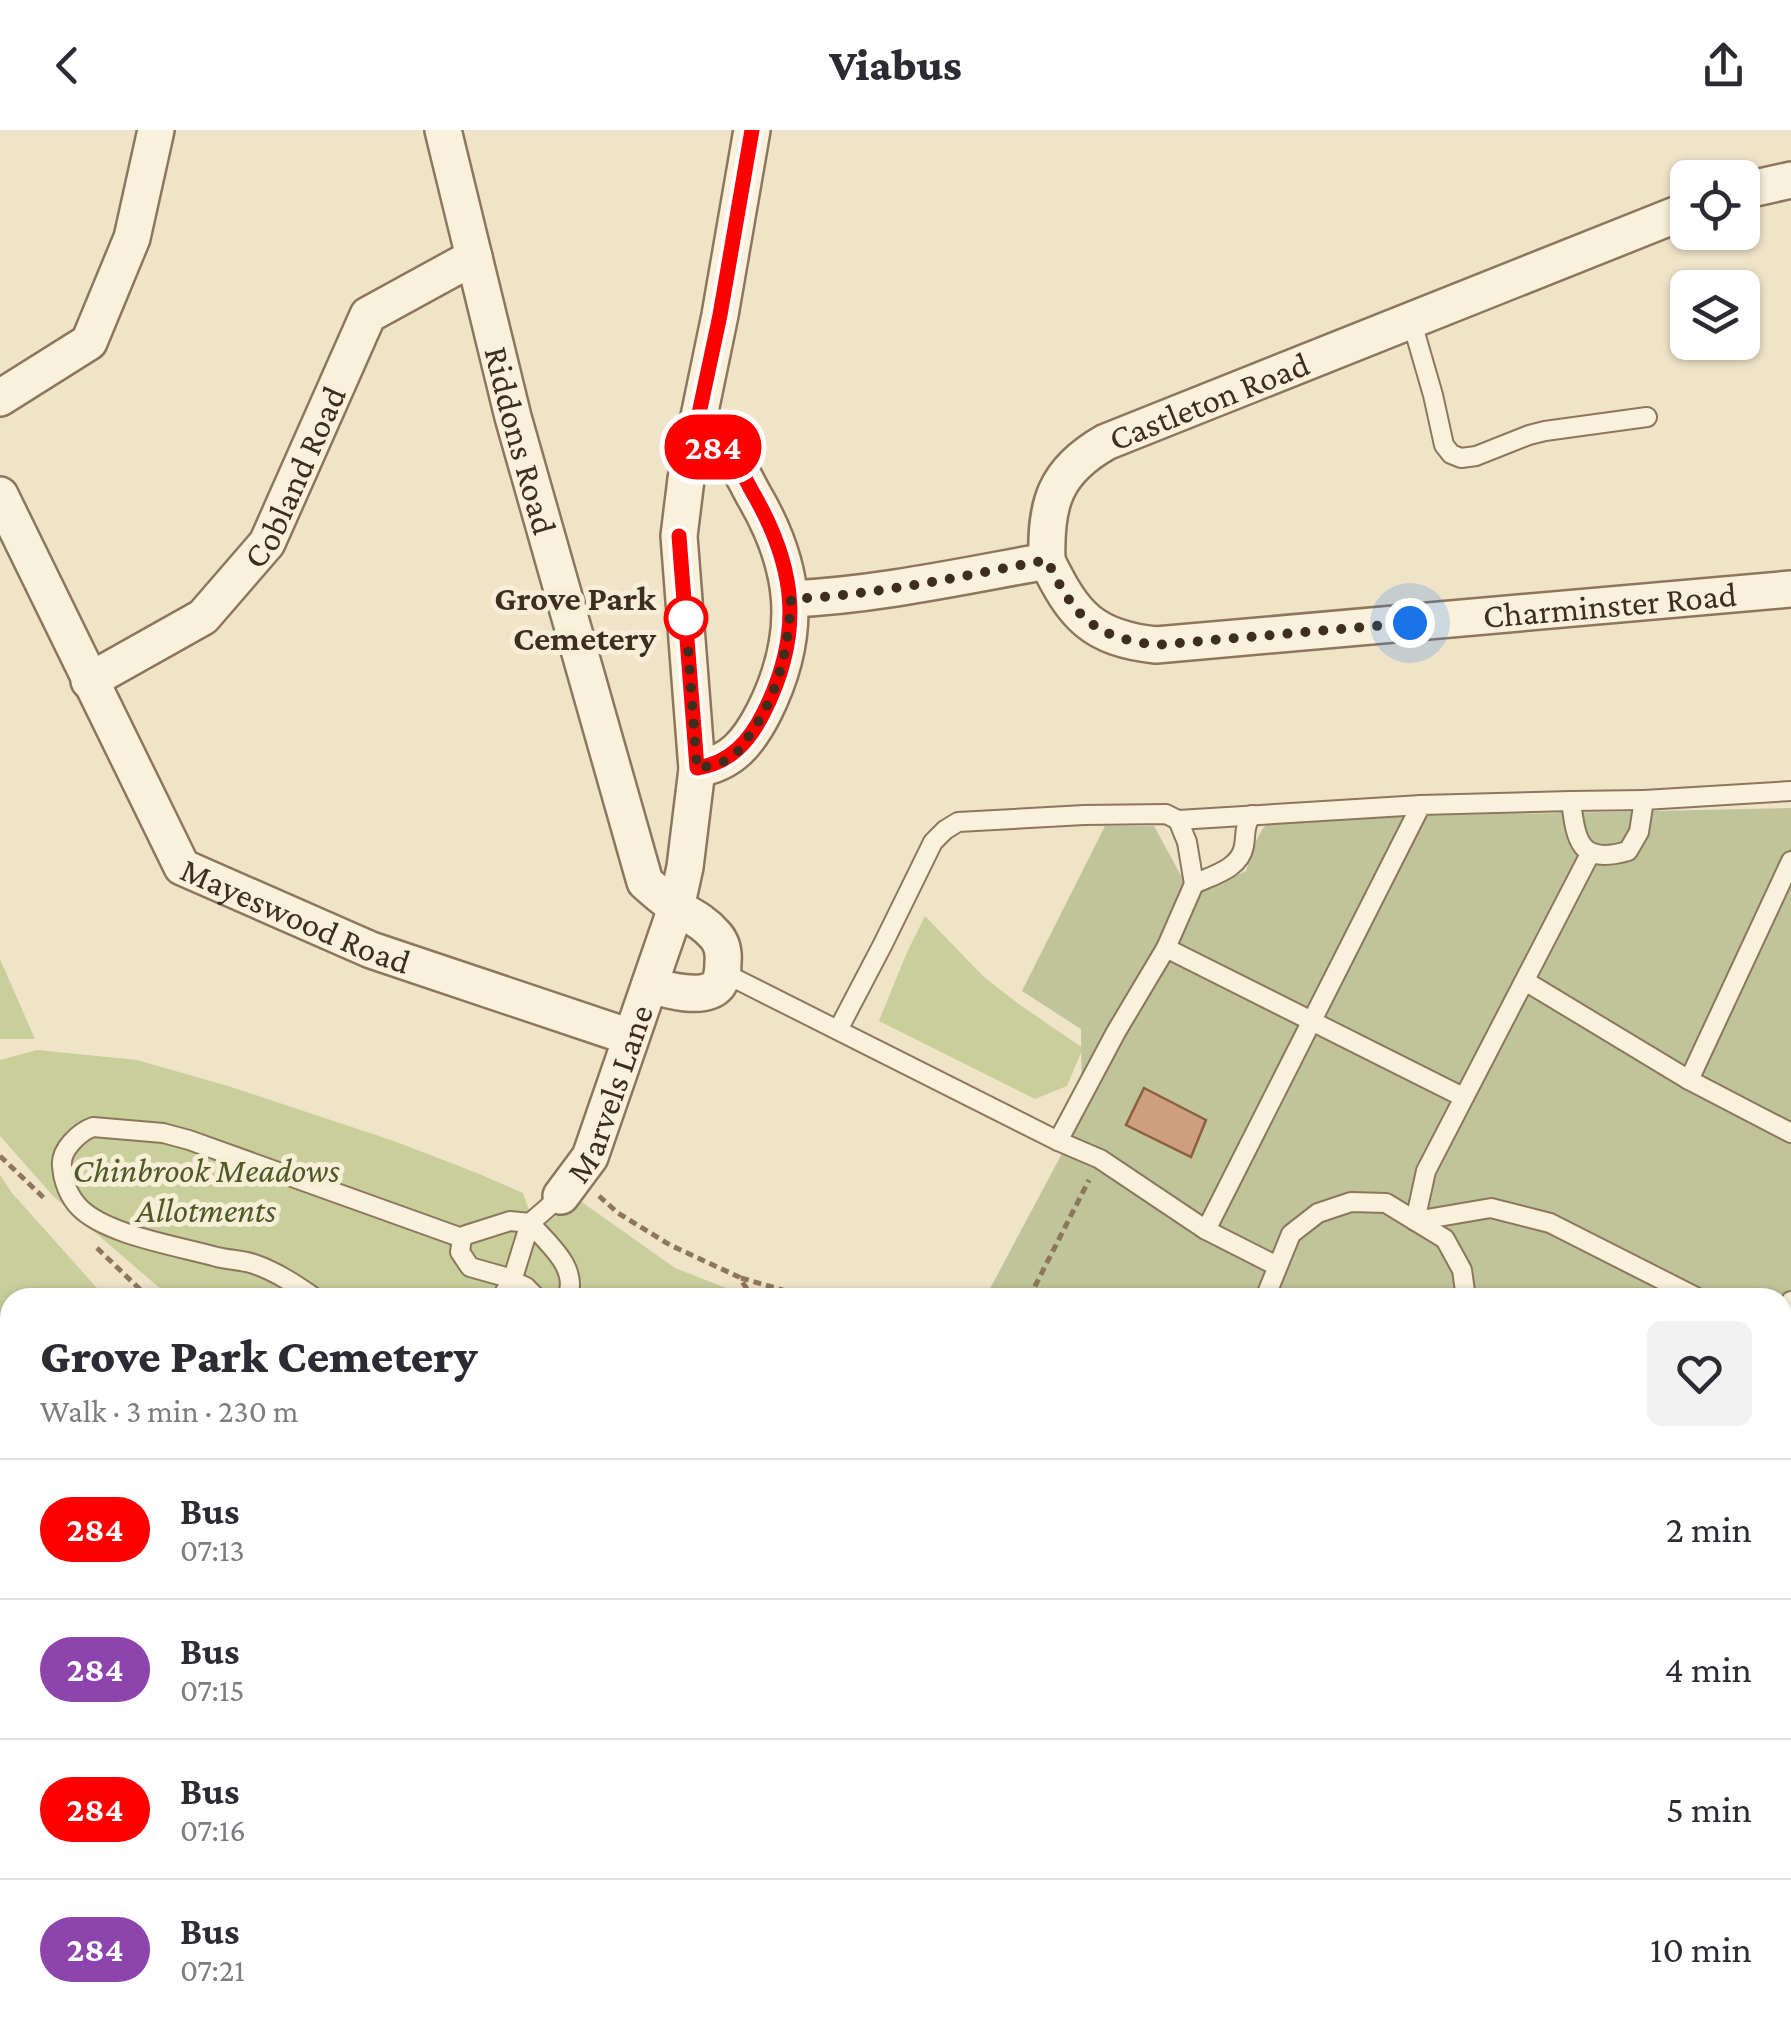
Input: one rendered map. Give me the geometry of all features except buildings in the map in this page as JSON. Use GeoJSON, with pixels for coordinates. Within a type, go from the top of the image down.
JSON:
{"type":"FeatureCollection","features":[{"type":"Feature","properties":{"kind":"street"},"geometry":{"type":"LineString","coordinates":[[0,398],[89,342],[132,238],[156,130]]}},
{"type":"Feature","properties":{"kind":"street","name":"Riddons Road"},"geometry":{"type":"LineString","coordinates":[[443,130],[513,417],[646,882],[676,908]]}},
{"type":"Feature","properties":{"kind":"street","name":"Marvels Lane"},"geometry":{"type":"LineString","coordinates":[[569,1187],[590,1157],[676,908],[685,866],[697,768],[679,536],[752,130]]}},
{"type":"Feature","properties":{"kind":"street"},"geometry":{"type":"LineString","coordinates":[[1760,187],[1791,180]]}},
{"type":"Feature","properties":{"kind":"street","name":"Castleton Road"},"geometry":{"type":"LineString","coordinates":[[1047,560],[1048,514],[1054,495],[1063,478],[1088,452],[1106,442],[1670,217]]}},
{"type":"Feature","properties":{"kind":"street","name":"Cobland Road"},"geometry":{"type":"LineString","coordinates":[[89,681],[204,617],[267,543],[368,315],[474,257]]}},
{"type":"Feature","properties":{"kind":"street"},"geometry":{"type":"LineString","coordinates":[[694,437],[734,462],[771,531],[791,599],[785,657],[759,722],[734,754],[723,762],[697,768]]}},
{"type":"Feature","properties":{"kind":"street","name":"Mayeswood Road"},"geometry":{"type":"LineString","coordinates":[[0,496],[182,866],[372,950],[630,1038]]}},
{"type":"Feature","properties":{"kind":"street"},"geometry":{"type":"LineString","coordinates":[[791,599],[904,586],[1047,560]]}},
{"type":"Feature","properties":{"kind":"street","name":"Charminster Road"},"geometry":{"type":"LineString","coordinates":[[1047,560],[1070,603],[1087,620],[1106,634],[1156,645],[1791,589]]}},
{"type":"Feature","properties":{"kind":"street"},"geometry":{"type":"LineString","coordinates":[[676,908],[690,913],[716,935],[723,947],[722,972]]}},
{"type":"Feature","properties":{"kind":"street","name":"Marvels Lane"},"geometry":{"type":"LineString","coordinates":[[650,984],[684,993],[703,992],[718,985],[722,972]]}},
{"type":"Feature","properties":{"kind":"lane"},"geometry":{"type":"LineString","coordinates":[[1411,319],[1444,445],[1451,454],[1461,458],[1476,456],[1545,431],[1648,418]]}},
{"type":"Feature","properties":{"kind":"lane"},"geometry":{"type":"LineString","coordinates":[[838,1030],[933,842],[958,822],[1084,814],[1166,814],[1178,820],[1421,805],[1644,800],[1791,791]]}},
{"type":"Feature","properties":{"kind":"lane"},"geometry":{"type":"LineString","coordinates":[[1571,801],[1580,845],[1590,854],[1609,857],[1628,851],[1639,832],[1644,800]]}},
{"type":"Feature","properties":{"kind":"lane"},"geometry":{"type":"LineString","coordinates":[[1206,1230],[1421,805]]}},
{"type":"Feature","properties":{"kind":"lane"},"geometry":{"type":"LineString","coordinates":[[1194,884],[1238,862],[1244,850],[1245,826],[1252,815]]}},
{"type":"Feature","properties":{"kind":"lane"},"geometry":{"type":"LineString","coordinates":[[1058,1141],[1166,948],[1194,884],[1187,842],[1178,820]]}},
{"type":"Feature","properties":{"kind":"lane"},"geometry":{"type":"LineString","coordinates":[[1415,1221],[1426,1170],[1590,854]]}},
{"type":"Feature","properties":{"kind":"lane"},"geometry":{"type":"LineString","coordinates":[[1689,1080],[1791,862]]}},
{"type":"Feature","properties":{"kind":"lane"},"geometry":{"type":"LineString","coordinates":[[1166,948],[1463,1097]]}},
{"type":"Feature","properties":{"kind":"lane"},"geometry":{"type":"LineString","coordinates":[[722,972],[1100,1159],[1206,1230],[1277,1266]]}},
{"type":"Feature","properties":{"kind":"lane"},"geometry":{"type":"LineString","coordinates":[[1524,981],[1689,1080],[1791,1133]]}},
{"type":"Feature","properties":{"kind":"lane"},"geometry":{"type":"LineString","coordinates":[[301,1288],[253,1264],[125,1232],[92,1218],[70,1196],[62,1156],[93,1126],[164,1134],[462,1238]]}},
{"type":"Feature","properties":{"kind":"lane"},"geometry":{"type":"LineString","coordinates":[[508,1288],[530,1223],[569,1187]]}},
{"type":"Feature","properties":{"kind":"lane"},"geometry":{"type":"LineString","coordinates":[[1269,1288],[1290,1234],[1318,1213],[1351,1202],[1386,1203],[1445,1239],[1462,1270],[1465,1288]]}},
{"type":"Feature","properties":{"kind":"lane"},"geometry":{"type":"LineString","coordinates":[[1415,1221],[1492,1208],[1550,1223],[1678,1288]]}},
{"type":"Feature","properties":{"kind":"lane"},"geometry":{"type":"LineString","coordinates":[[506,1288],[502,1276],[470,1267],[460,1252],[466,1235],[510,1221],[530,1223],[558,1253],[573,1288]]}},
{"type":"Feature","properties":{"kind":"path"},"geometry":{"type":"LineString","coordinates":[[1034,1288],[1100,1159]]}},
{"type":"Feature","properties":{"kind":"path"},"geometry":{"type":"LineString","coordinates":[[569,1187],[670,1245],[738,1277],[776,1288]]}},
{"type":"Feature","properties":{"kind":"path"},"geometry":{"type":"LineString","coordinates":[[738,1277],[746,1288]]}},
{"type":"Feature","properties":{"kind":"green space"},"geometry":{"type":"Polygon","coordinates":[[[1791,808],[1791,1288],[990,1288],[1082,1116],[1081,1029],[1022,991],[1105,826],[1154,826],[1196,903],[1203,891],[1246,871],[1258,837],[1271,819],[1791,808]]]}},
{"type":"Feature","properties":{"kind":"green space"},"geometry":{"type":"Polygon","coordinates":[[[925,916],[984,977],[1083,1048],[1067,1086],[1035,1099],[879,1021],[925,916]]]}},
{"type":"Feature","properties":{"kind":"green space"},"geometry":{"type":"Polygon","coordinates":[[[0,959],[35,1039],[0,1039],[0,959]]]}},
{"type":"Feature","properties":{"kind":"green space","name":"Chinbrook Meadows Allotments"},"geometry":{"type":"Polygon","coordinates":[[[37,1050],[137,1060],[228,1086],[394,1141],[523,1193],[530,1213],[545,1224],[579,1200],[675,1268],[726,1288],[160,1288],[54,1197],[0,1136],[0,1060],[37,1050]]]}},
{"type":"Feature","properties":{"kind":"green space"},"geometry":{"type":"Polygon","coordinates":[[[0,1175],[97,1288],[0,1288],[0,1175]]]}},
{"type":"Feature","properties":{"kind":"bus line","name":"284"},"geometry":{"type":"LineString","coordinates":[[679,536],[697,768],[723,762],[734,754],[759,722],[780,676],[789,633],[791,599],[784,566],[760,506],[734,462],[694,437],[752,130]]}},
{"type":"Feature","properties":{"kind":"place","name":"Grove Park Cemetery"},"geometry":{"type":"Point","coordinates":[686,618]}},
{"type":"Feature","properties":{"kind":"route"},"geometry":{"type":"LineString","coordinates":[[686,618],[685,608],[697,768],[723,762],[734,754],[759,722],[785,657],[791,599],[892,588],[1047,560],[1070,603],[1087,620],[1106,634],[1130,642],[1156,645],[1410,623]]}}]}
